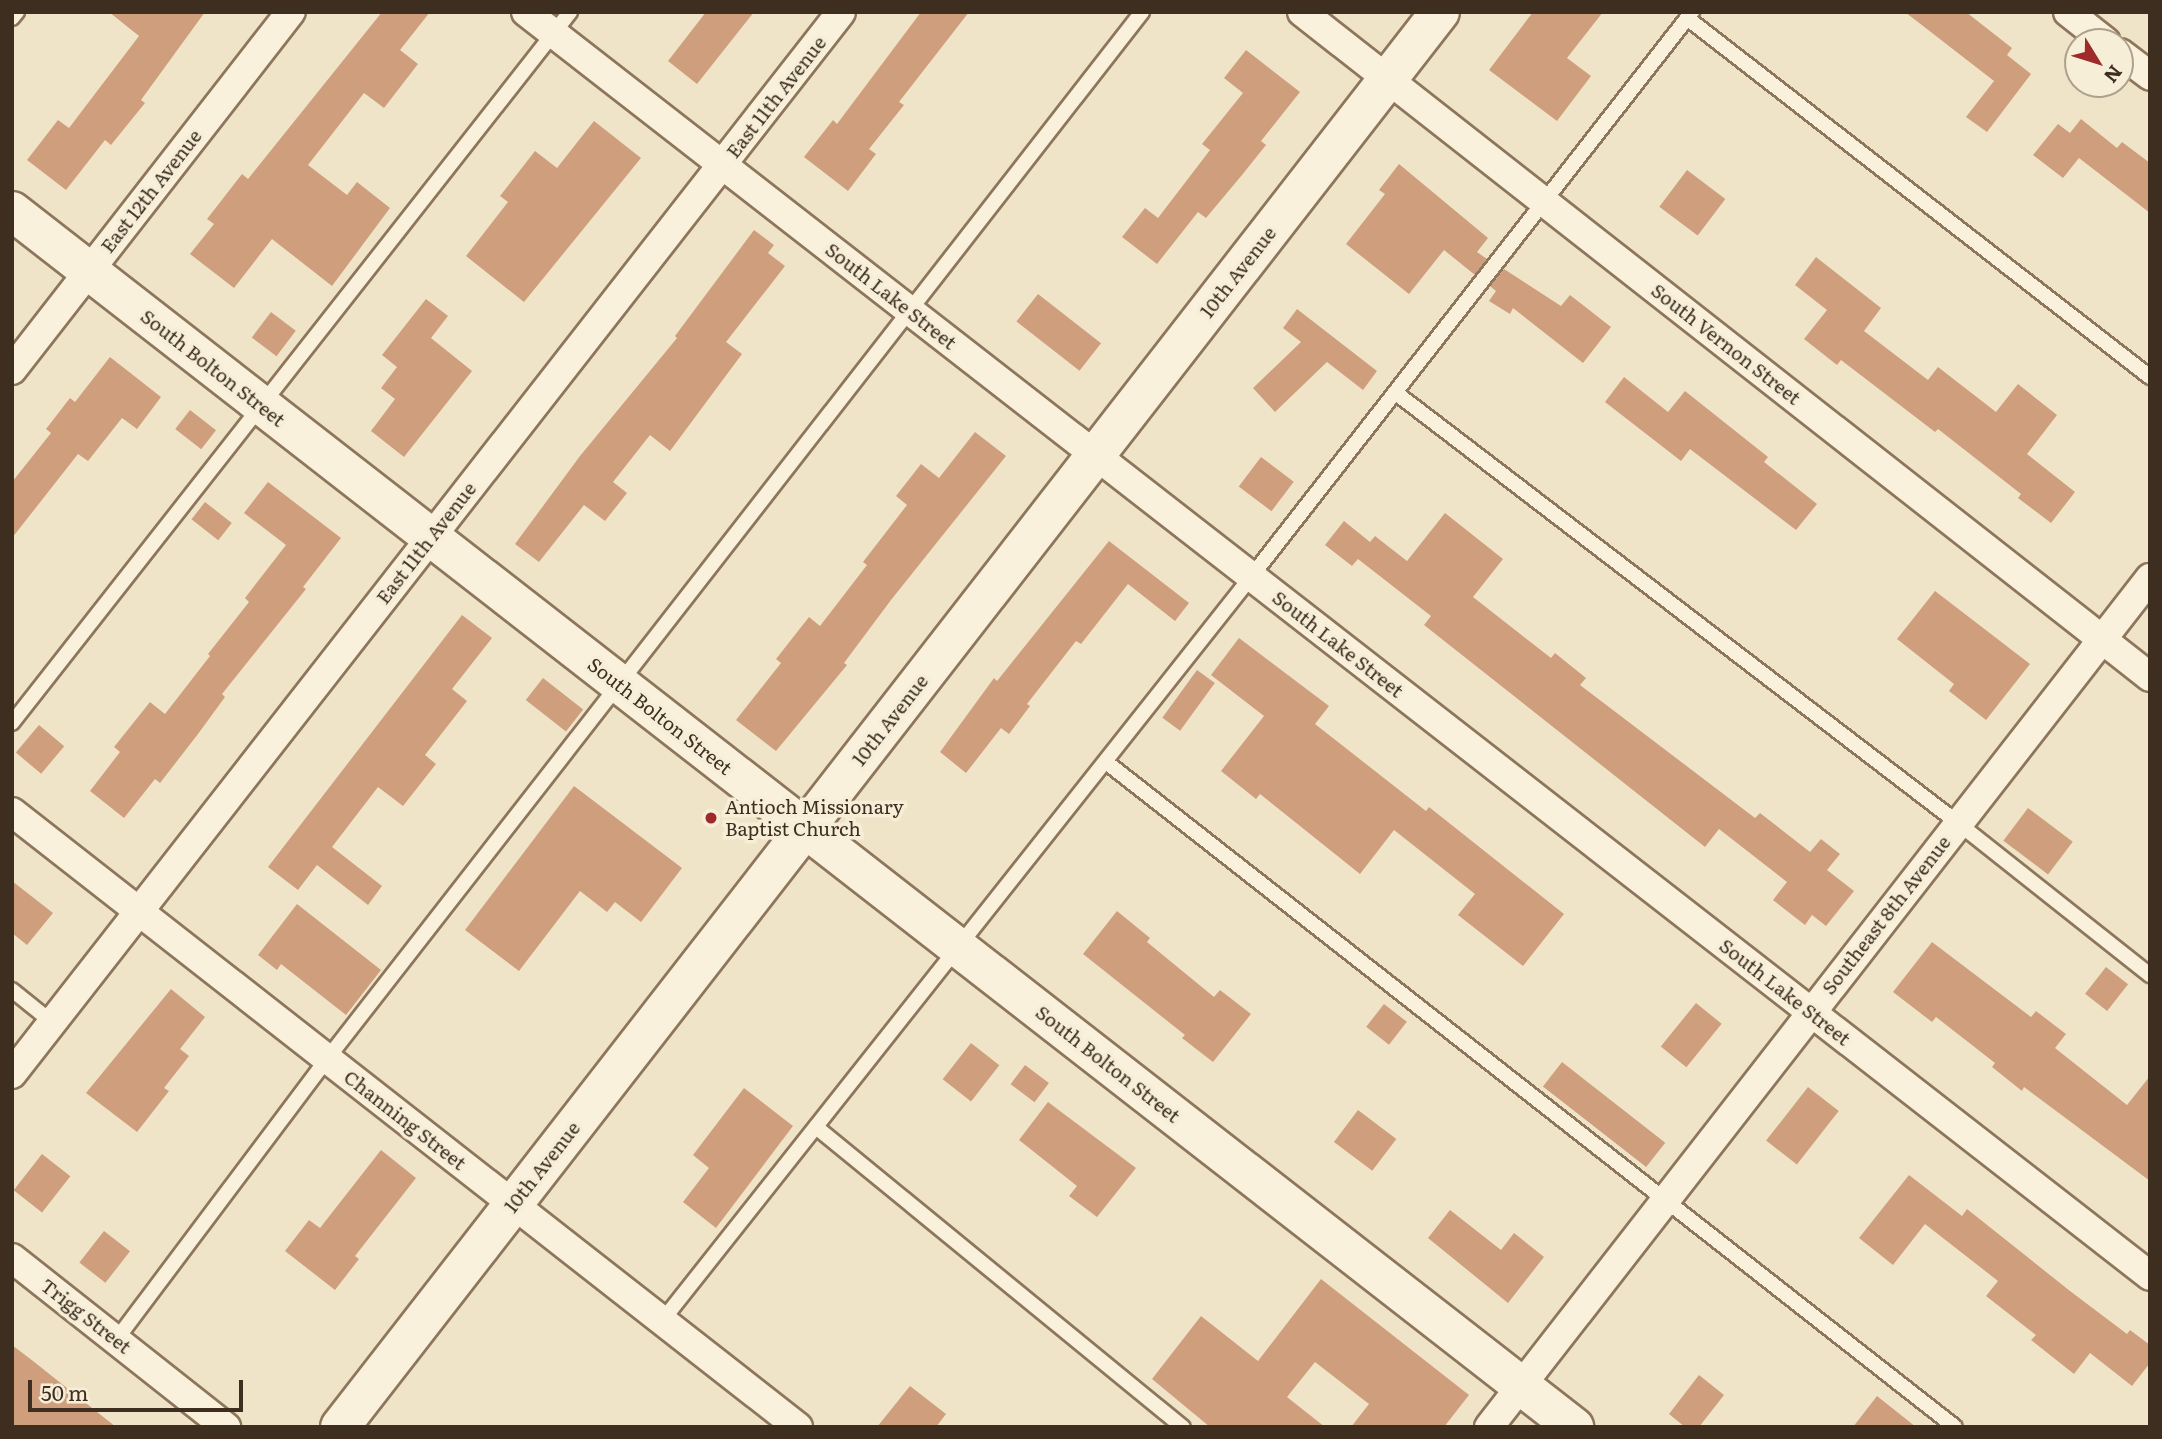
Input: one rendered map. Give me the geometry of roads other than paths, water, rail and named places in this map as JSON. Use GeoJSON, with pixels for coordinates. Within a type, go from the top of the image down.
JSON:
{"type":"FeatureCollection","features":[{"type":"Feature","properties":{"kind":"main road","name":"10th Avenue"},"geometry":{"type":"LineString","coordinates":[[340,1427],[1440,12]]}},
{"type":"Feature","properties":{"kind":"main road","name":"South Bolton Street"},"geometry":{"type":"LineString","coordinates":[[12,211],[1574,1427]]}},
{"type":"Feature","properties":{"kind":"street","name":"East 12th Avenue"},"geometry":{"type":"LineString","coordinates":[[12,370],[291,12]]}},
{"type":"Feature","properties":{"kind":"street","name":"South Lake Street"},"geometry":{"type":"LineString","coordinates":[[526,12],[562,23],[723,164],[2150,1276]]}},
{"type":"Feature","properties":{"kind":"street","name":"East 11th Avenue"},"geometry":{"type":"LineString","coordinates":[[12,1074],[841,12]]}},
{"type":"Feature","properties":{"kind":"street","name":"South Vernon Street"},"geometry":{"type":"LineString","coordinates":[[1302,12],[2150,677]]}},
{"type":"Feature","properties":{"kind":"street"},"geometry":{"type":"LineString","coordinates":[[2068,12],[2088,28]]}},
{"type":"Feature","properties":{"kind":"street"},"geometry":{"type":"LineString","coordinates":[[2134,64],[2150,76]]}},
{"type":"Feature","properties":{"kind":"street","name":"Southeast 8th Avenue"},"geometry":{"type":"LineString","coordinates":[[1489,1427],[2150,579]]}},
{"type":"Feature","properties":{"kind":"street","name":"Channing Street"},"geometry":{"type":"LineString","coordinates":[[12,812],[798,1427]]}},
{"type":"Feature","properties":{"kind":"street","name":"Trigg Street"},"geometry":{"type":"LineString","coordinates":[[12,1258],[226,1427]]}},
{"type":"Feature","properties":{"kind":"lane"},"geometry":{"type":"LineString","coordinates":[[12,18],[17,12]]}},
{"type":"Feature","properties":{"kind":"lane"},"geometry":{"type":"LineString","coordinates":[[116,1340],[327,1059],[908,309],[1142,12]]}},
{"type":"Feature","properties":{"kind":"lane"},"geometry":{"type":"LineString","coordinates":[[662,1321],[1396,393],[1689,15],[2150,377]]}},
{"type":"Feature","properties":{"kind":"lane"},"geometry":{"type":"LineString","coordinates":[[12,723],[562,23]]}},
{"type":"Feature","properties":{"kind":"lane"},"geometry":{"type":"LineString","coordinates":[[1396,393],[1958,823],[2150,975]]}},
{"type":"Feature","properties":{"kind":"lane"},"geometry":{"type":"LineString","coordinates":[[1105,762],[1955,1427]]}},
{"type":"Feature","properties":{"kind":"lane"},"geometry":{"type":"LineString","coordinates":[[12,990],[53,1023]]}},
{"type":"Feature","properties":{"kind":"lane"},"geometry":{"type":"LineString","coordinates":[[816,1127],[1184,1427]]}},
{"type":"Feature","properties":{"kind":"place","name":"Antioch Missionary Baptist Church"},"geometry":{"type":"Point","coordinates":[711,818]}}]}
